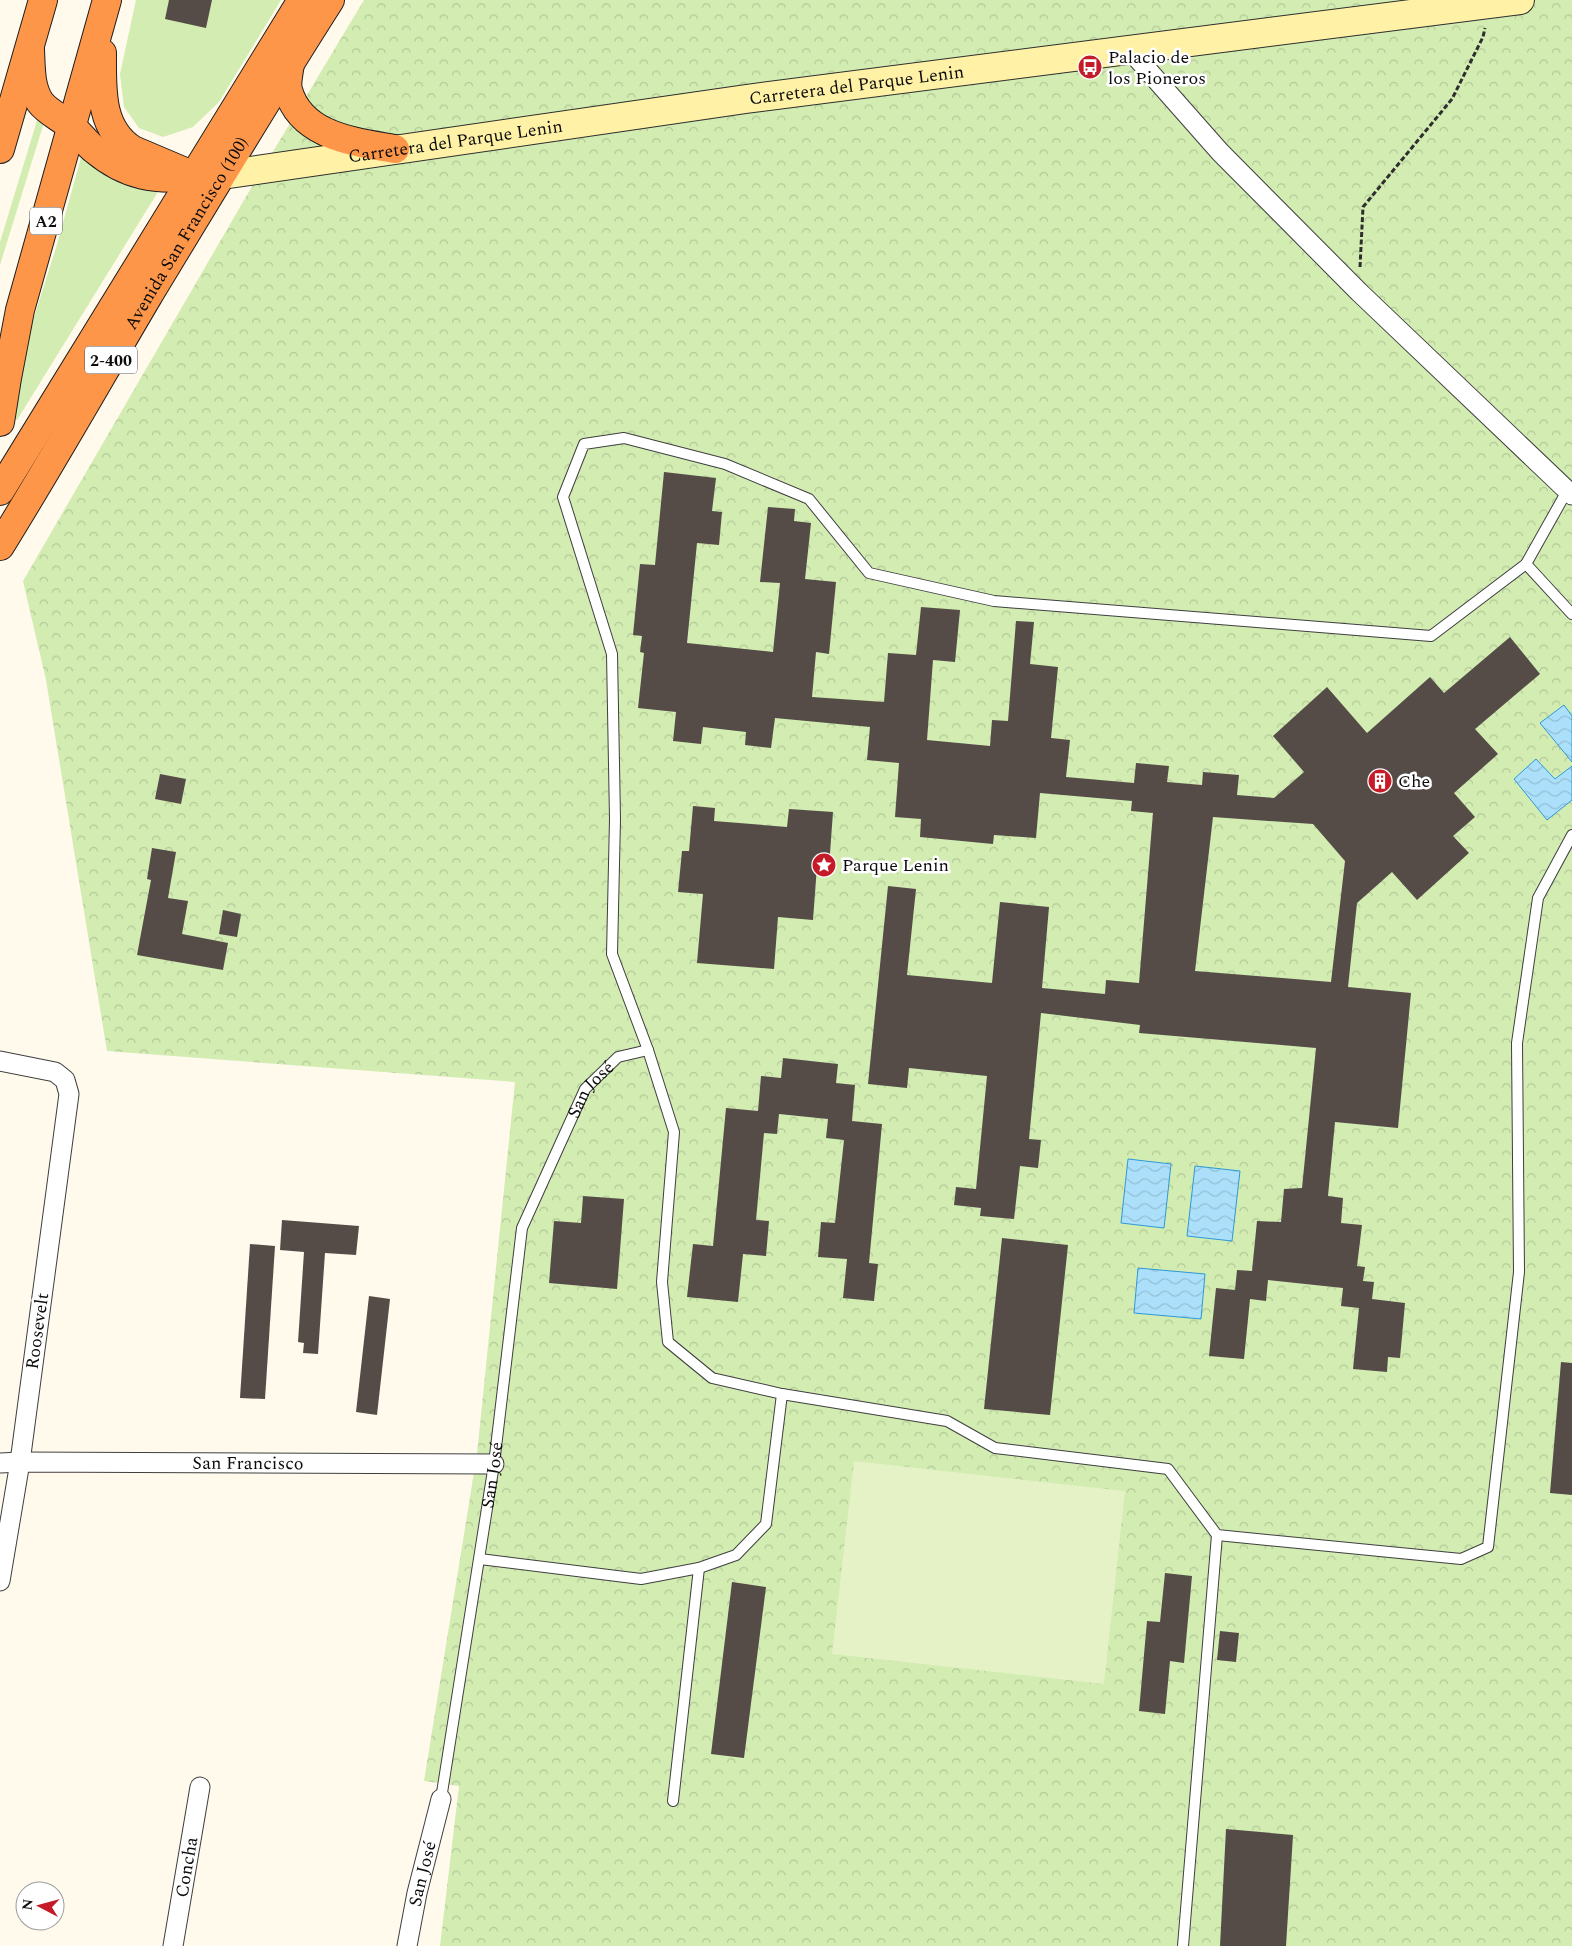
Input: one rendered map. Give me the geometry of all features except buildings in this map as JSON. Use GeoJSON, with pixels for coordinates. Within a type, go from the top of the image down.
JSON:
{"type":"FeatureCollection","features":[{"type":"Feature","properties":{"kind":"highway"},"geometry":{"type":"LineString","coordinates":[[0,149],[43,0]]}},
{"type":"Feature","properties":{"kind":"highway","name":"Avenida San Francisco (100)"},"geometry":{"type":"LineString","coordinates":[[0,546],[222,175],[277,63],[302,0]]}},
{"type":"Feature","properties":{"kind":"highway","name":"Avenida San Francisco (100)"},"geometry":{"type":"LineString","coordinates":[[0,491],[195,176],[277,63],[330,0]]}},
{"type":"Feature","properties":{"kind":"highway"},"geometry":{"type":"LineString","coordinates":[[104,11],[102,82],[108,121],[115,135],[133,150],[195,176]]}},
{"type":"Feature","properties":{"kind":"highway","name":"A2"},"geometry":{"type":"LineString","coordinates":[[0,422],[6,378],[20,310],[104,11]]}},
{"type":"Feature","properties":{"kind":"highway"},"geometry":{"type":"LineString","coordinates":[[30,50],[32,83],[41,104],[72,127],[95,150],[120,166],[144,177],[162,179],[195,176]]}},
{"type":"Feature","properties":{"kind":"highway"},"geometry":{"type":"LineString","coordinates":[[151,156],[182,153],[213,133],[277,63],[292,100],[302,116],[310,122],[338,137],[395,149]]}},
{"type":"Feature","properties":{"kind":"street","name":"Carretera del Parque Lenin"},"geometry":{"type":"LineString","coordinates":[[195,176],[222,175],[746,99],[1467,5],[1520,0]]}},
{"type":"Feature","properties":{"kind":"street"},"geometry":{"type":"LineString","coordinates":[[1130,50],[1220,152],[1359,292],[1570,493]]}},
{"type":"Feature","properties":{"kind":"street","name":"Roosevelt"},"geometry":{"type":"LineString","coordinates":[[0,1061],[55,1072],[65,1080],[69,1094],[20,1462],[0,1581]]}},
{"type":"Feature","properties":{"kind":"street","name":"San Francisco"},"geometry":{"type":"LineString","coordinates":[[0,1463],[494,1464]]}},
{"type":"Feature","properties":{"kind":"street","name":"Concha"},"geometry":{"type":"LineString","coordinates":[[173,1946],[200,1787]]}},
{"type":"Feature","properties":{"kind":"street","name":"San José"},"geometry":{"type":"LineString","coordinates":[[407,1946],[416,1893],[441,1799]]}},
{"type":"Feature","properties":{"kind":"lane"},"geometry":{"type":"LineString","coordinates":[[1183,1946],[1217,1535],[1168,1469],[995,1448],[947,1421],[782,1394],[712,1378],[668,1342],[662,1282],[674,1132],[648,1050],[612,954],[615,819],[612,654],[563,497],[584,444],[624,438],[724,464],[809,499],[869,572],[994,601],[1431,636],[1526,564],[1570,493]]}},
{"type":"Feature","properties":{"kind":"lane"},"geometry":{"type":"LineString","coordinates":[[1526,564],[1572,614]]}},
{"type":"Feature","properties":{"kind":"lane"},"geometry":{"type":"LineString","coordinates":[[1217,1535],[1461,1559],[1488,1547],[1519,1272],[1517,1043],[1538,898],[1572,835]]}},
{"type":"Feature","properties":{"kind":"lane","name":"San José"},"geometry":{"type":"LineString","coordinates":[[441,1799],[494,1464],[522,1228],[585,1088],[618,1057],[648,1050]]}},
{"type":"Feature","properties":{"kind":"lane"},"geometry":{"type":"LineString","coordinates":[[480,1559],[641,1579],[699,1568],[736,1556],[766,1524],[782,1394]]}},
{"type":"Feature","properties":{"kind":"lane"},"geometry":{"type":"LineString","coordinates":[[673,1802],[699,1568]]}},
{"type":"Feature","properties":{"kind":"path"},"geometry":{"type":"LineString","coordinates":[[1359,292],[1363,207],[1452,99],[1484,37],[1467,5]]}},
{"type":"Feature","properties":{"kind":"green space"},"geometry":{"type":"Polygon","coordinates":[[[136,0],[281,0],[219,102],[193,127],[163,137],[139,128],[124,107],[120,74],[136,0]]]}},
{"type":"Feature","properties":{"kind":"green space","name":"Parque Lenin"},"geometry":{"type":"Polygon","coordinates":[[[364,0],[1572,0],[1572,1946],[440,1946],[459,1786],[424,1781],[477,1454],[515,1082],[107,1051],[46,680],[23,581],[247,195],[364,0]]]}},
{"type":"Feature","properties":{"kind":"green space"},"geometry":{"type":"Polygon","coordinates":[[[39,114],[46,116],[0,265],[0,242],[39,114]]]}},
{"type":"Feature","properties":{"kind":"green space"},"geometry":{"type":"Polygon","coordinates":[[[82,154],[161,187],[17,420],[12,418],[29,333],[56,248],[82,154]]]}},
{"type":"Feature","properties":{"kind":"green space"},"geometry":{"type":"Polygon","coordinates":[[[854,1461],[1125,1491],[1104,1684],[832,1654],[854,1461]]]}},
{"type":"Feature","properties":{"kind":"water"},"geometry":{"type":"Polygon","coordinates":[[[1564,705],[1572,716],[1572,762],[1540,723],[1564,705]]]}},
{"type":"Feature","properties":{"kind":"water"},"geometry":{"type":"Polygon","coordinates":[[[1536,759],[1555,779],[1572,766],[1572,800],[1547,820],[1514,779],[1536,759]]]}},
{"type":"Feature","properties":{"kind":"water"},"geometry":{"type":"Polygon","coordinates":[[[1128,1159],[1171,1164],[1164,1228],[1121,1223],[1128,1159]]]}},
{"type":"Feature","properties":{"kind":"water"},"geometry":{"type":"Polygon","coordinates":[[[1195,1166],[1240,1171],[1232,1241],[1187,1236],[1195,1166]]]}},
{"type":"Feature","properties":{"kind":"water"},"geometry":{"type":"Polygon","coordinates":[[[1138,1268],[1205,1274],[1201,1319],[1134,1313],[1138,1268]]]}},
{"type":"Feature","properties":{"kind":"place","name":"Palacio de los Pioneros"},"geometry":{"type":"Point","coordinates":[1090,67]}},
{"type":"Feature","properties":{"kind":"place","name":"Che"},"geometry":{"type":"Point","coordinates":[1380,781]}},
{"type":"Feature","properties":{"kind":"place","name":"Parque Lenin"},"geometry":{"type":"Point","coordinates":[824,865]}}]}
